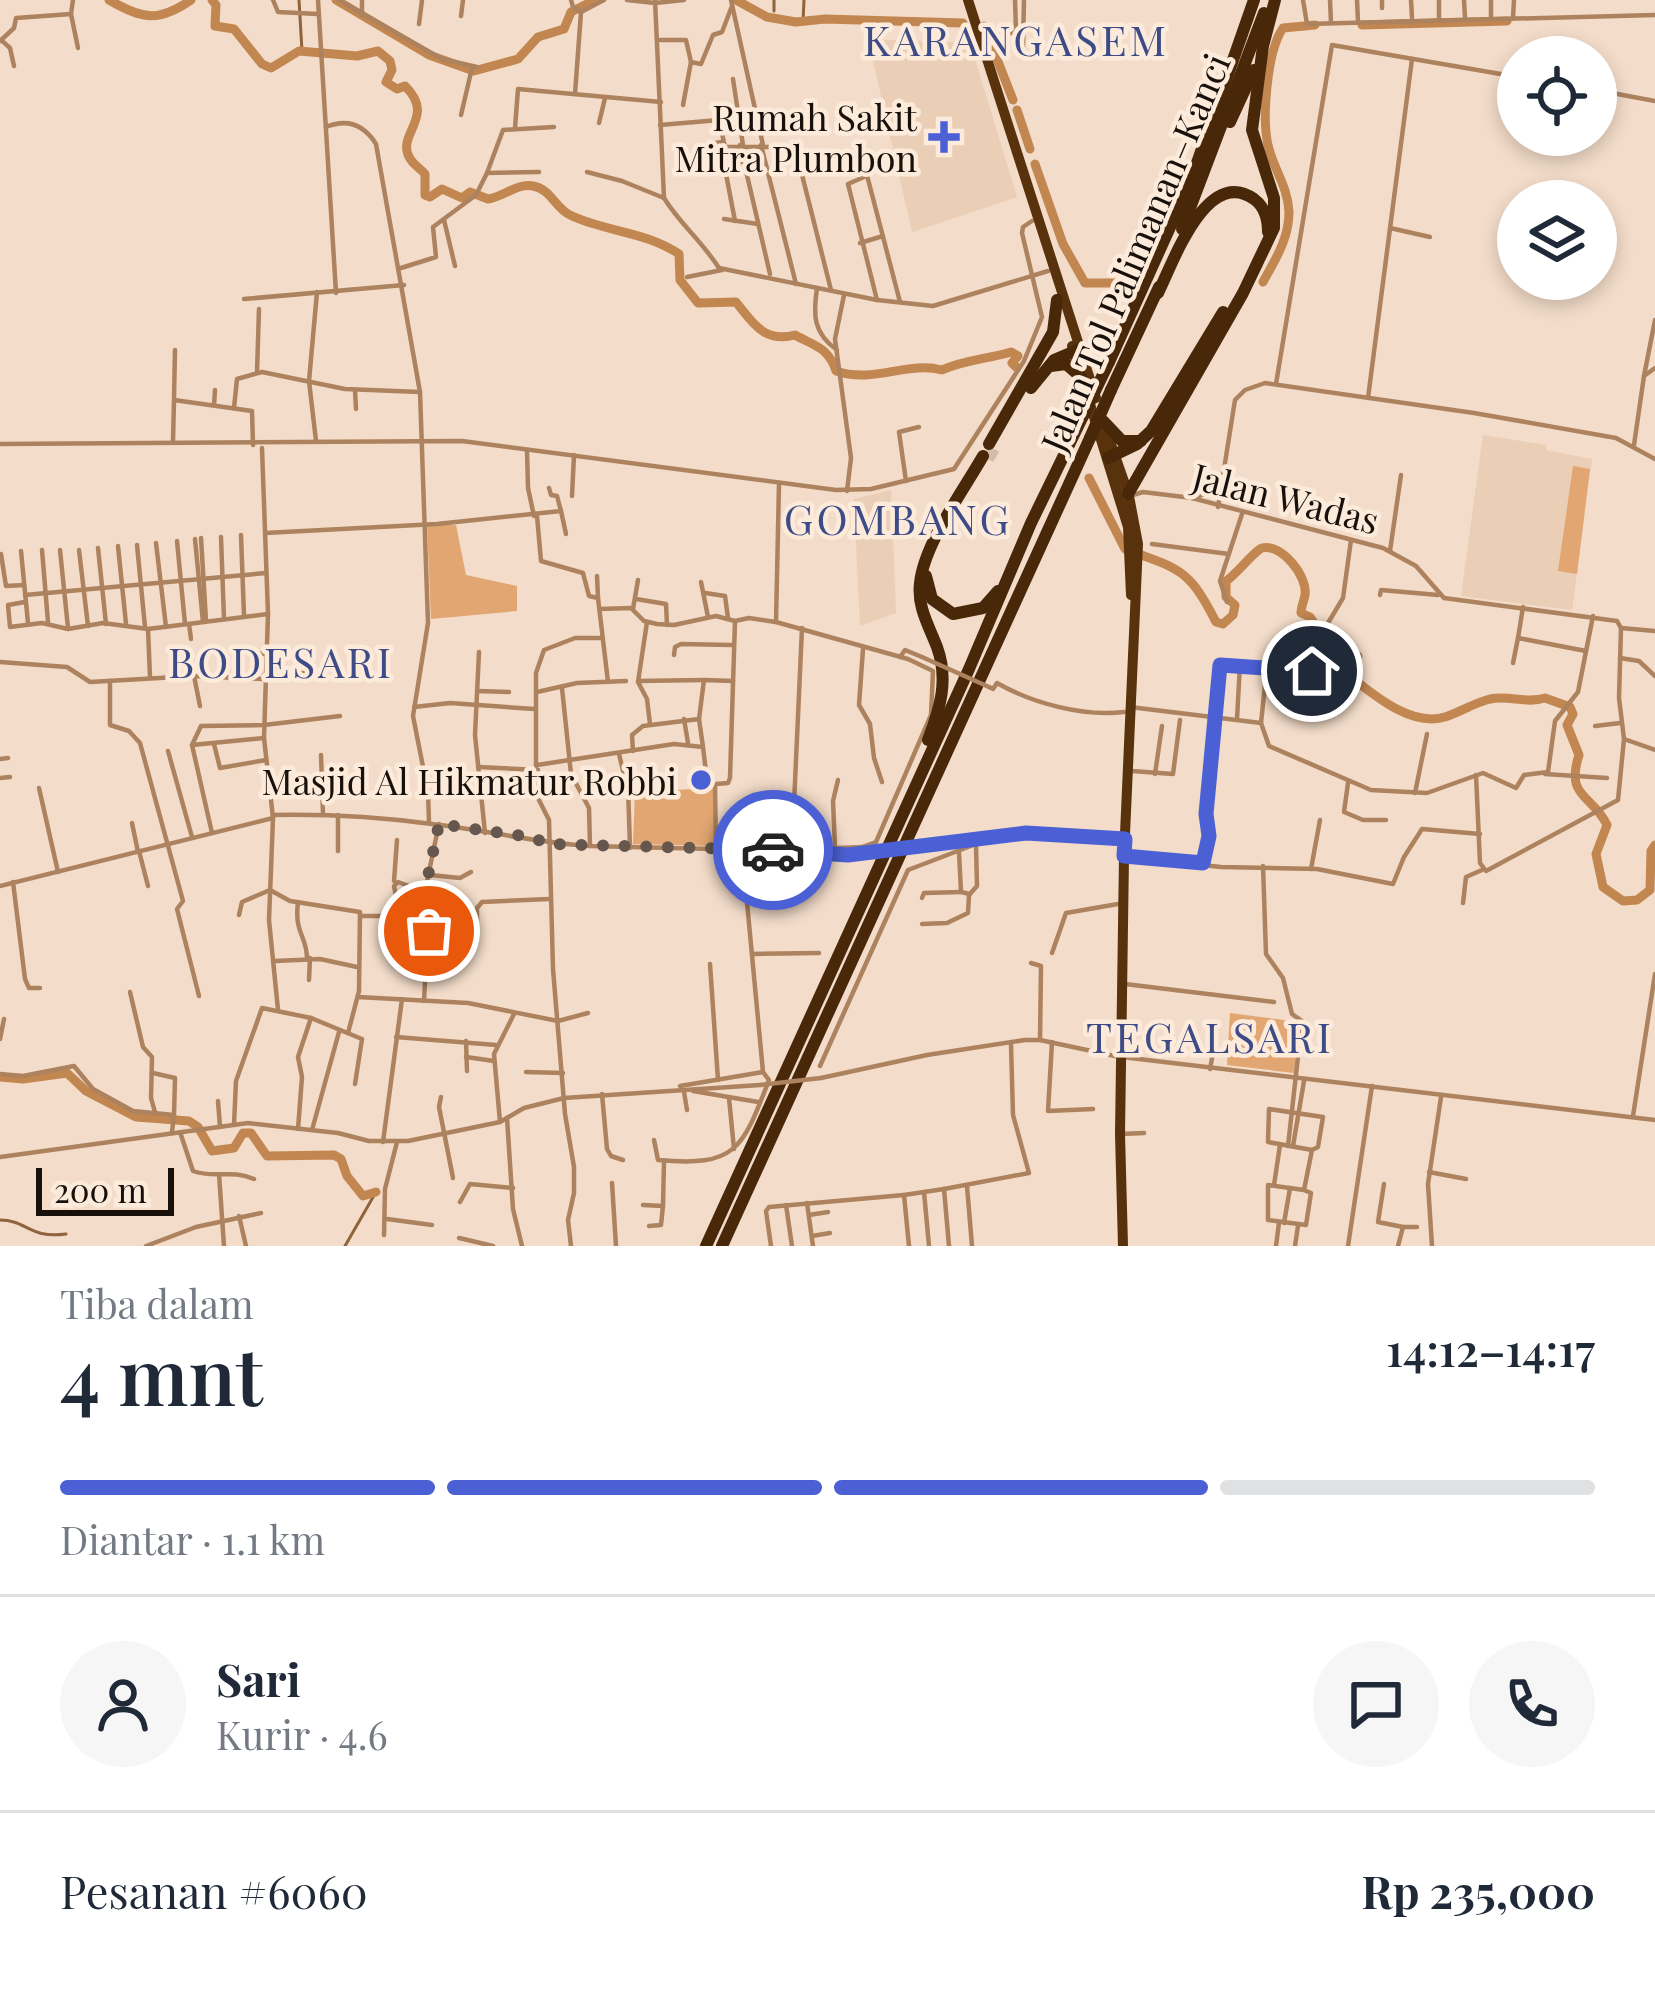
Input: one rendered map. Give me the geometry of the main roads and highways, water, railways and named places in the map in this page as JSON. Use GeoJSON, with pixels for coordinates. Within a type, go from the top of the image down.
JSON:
{"type":"FeatureCollection","features":[{"type":"Feature","properties":{"kind":"highway"},"geometry":{"type":"LineString","coordinates":[[965,0],[989,38],[988,64]]}},
{"type":"Feature","properties":{"kind":"highway"},"geometry":{"type":"LineString","coordinates":[[965,0],[1057,300],[1113,460]]}},
{"type":"Feature","properties":{"kind":"highway","name":"Jalan Tol Palimanan–Kanci"},"geometry":{"type":"LineString","coordinates":[[706,1246],[1003,595],[1031,523],[1190,183],[1254,0]]}},
{"type":"Feature","properties":{"kind":"highway"},"geometry":{"type":"LineString","coordinates":[[1131,493],[1232,314],[1274,228],[1274,198],[1252,130],[1271,0]]}},
{"type":"Feature","properties":{"kind":"highway","name":"Jalan Tol Palimanan–Kanci"},"geometry":{"type":"LineString","coordinates":[[722,1246],[1158,292],[1271,0]]}},
{"type":"Feature","properties":{"kind":"highway"},"geometry":{"type":"LineString","coordinates":[[1218,135],[1240,106],[1263,46]]}},
{"type":"Feature","properties":{"kind":"highway"},"geometry":{"type":"LineString","coordinates":[[994,85],[1081,377],[1131,493],[1135,554],[1118,904],[1119,1230]]}},
{"type":"Feature","properties":{"kind":"highway"},"geometry":{"type":"LineString","coordinates":[[1113,460],[1142,441],[1160,419],[1263,247],[1269,226],[1259,204],[1237,193],[1212,200],[1194,221],[1158,292]]}},
{"type":"Feature","properties":{"kind":"highway"},"geometry":{"type":"LineString","coordinates":[[894,831],[943,690],[940,659],[921,606],[922,574],[1053,332],[1057,300]]}},
{"type":"Feature","properties":{"kind":"highway"},"geometry":{"type":"LineString","coordinates":[[1031,523],[991,602],[961,615],[935,604],[927,587],[928,567],[989,451],[1046,368],[1075,346]]}},
{"type":"Feature","properties":{"kind":"highway"},"geometry":{"type":"LineString","coordinates":[[1031,374],[1046,358],[1075,346]]}},
{"type":"Feature","properties":{"kind":"highway"},"geometry":{"type":"LineString","coordinates":[[1046,368],[1066,364],[1081,377]]}},
{"type":"Feature","properties":{"kind":"highway"},"geometry":{"type":"LineString","coordinates":[[1103,421],[1122,441],[1142,441]]}},
{"type":"Feature","properties":{"kind":"highway"},"geometry":{"type":"LineString","coordinates":[[1113,460],[1142,449],[1165,428]]}},
{"type":"Feature","properties":{"kind":"highway"},"geometry":{"type":"LineString","coordinates":[[1120,1246],[1122,839]]}},
{"type":"Feature","properties":{"kind":"waterway"},"geometry":{"type":"LineString","coordinates":[[109,0],[151,16],[191,0]]}},
{"type":"Feature","properties":{"kind":"waterway"},"geometry":{"type":"LineString","coordinates":[[212,0],[215,26],[234,29],[262,64],[271,68],[299,51],[357,56],[378,51],[390,61],[392,70],[386,82],[397,89],[405,86],[417,108],[407,151],[425,174],[425,195],[442,189],[462,198],[470,192],[488,199],[521,186],[539,188],[570,215],[679,254],[680,280],[698,303],[736,302],[767,334],[795,335],[819,348],[836,371],[864,375],[916,368],[942,370],[1011,352],[1018,356],[1012,363],[1016,367]]}},
{"type":"Feature","properties":{"kind":"waterway"},"geometry":{"type":"LineString","coordinates":[[299,0],[302,51]]}},
{"type":"Feature","properties":{"kind":"waterway"},"geometry":{"type":"LineString","coordinates":[[336,0],[429,55],[474,71],[518,59],[538,37],[564,29],[571,12],[595,0]]}},
{"type":"Feature","properties":{"kind":"waterway"},"geometry":{"type":"LineString","coordinates":[[736,0],[767,17],[796,22],[963,23]]}},
{"type":"Feature","properties":{"kind":"waterway"},"geometry":{"type":"LineString","coordinates":[[774,0],[774,11]]}},
{"type":"Feature","properties":{"kind":"waterway"},"geometry":{"type":"LineString","coordinates":[[803,22],[804,0]]}},
{"type":"Feature","properties":{"kind":"waterway"},"geometry":{"type":"LineString","coordinates":[[1362,25],[1507,21]]}},
{"type":"Feature","properties":{"kind":"waterway"},"geometry":{"type":"LineString","coordinates":[[1263,282],[1284,240],[1289,212],[1267,137],[1269,69],[1283,28],[1315,25]]}},
{"type":"Feature","properties":{"kind":"waterway"},"geometry":{"type":"LineString","coordinates":[[984,26],[1013,100]]}},
{"type":"Feature","properties":{"kind":"waterway"},"geometry":{"type":"LineString","coordinates":[[1017,110],[1030,149]]}},
{"type":"Feature","properties":{"kind":"waterway"},"geometry":{"type":"LineString","coordinates":[[1035,164],[1063,244],[1085,283],[1123,283]]}},
{"type":"Feature","properties":{"kind":"waterway"},"geometry":{"type":"LineString","coordinates":[[1089,478],[1125,549],[1181,573],[1216,622],[1223,624],[1233,615],[1235,605],[1226,597],[1226,581],[1254,554],[1269,548],[1285,556],[1305,587],[1301,613],[1310,617],[1340,662],[1358,656],[1351,677],[1407,714],[1445,717],[1497,698],[1545,698],[1570,707],[1573,714],[1567,725],[1579,755],[1575,780],[1607,825],[1596,854],[1603,887],[1623,901],[1637,900],[1650,890],[1655,845]]}},
{"type":"Feature","properties":{"kind":"waterway"},"geometry":{"type":"LineString","coordinates":[[0,1077],[67,1073],[86,1091],[136,1117],[189,1121],[212,1151],[234,1148],[243,1133],[251,1133],[267,1156],[334,1155],[363,1196],[376,1192]]}},
{"type":"Feature","properties":{"kind":"waterway"},"geometry":{"type":"LineString","coordinates":[[345,1246],[376,1192]]}},
{"type":"Feature","properties":{"kind":"waterway"},"geometry":{"type":"LineString","coordinates":[[0,1220],[44,1234],[66,1234]]}},
{"type":"Feature","properties":{"kind":"tunnel"},"geometry":{"type":"LineString","coordinates":[[988,459],[995,447]]}},
{"type":"Feature","properties":{"kind":"place","name":"Rumah Sakit Mitra Plumbon"},"geometry":{"type":"Point","coordinates":[944,137]}},
{"type":"Feature","properties":{"kind":"place","name":"Masjid Al Hikmatur Robbi"},"geometry":{"type":"Point","coordinates":[701,780]}},
{"type":"Feature","properties":{"kind":"district","name":"KARANGASEM"},"geometry":{"type":"Point","coordinates":[1016,39]}},
{"type":"Feature","properties":{"kind":"district","name":"GOMBANG"},"geometry":{"type":"Point","coordinates":[898,518]}},
{"type":"Feature","properties":{"kind":"district","name":"BODESARI"},"geometry":{"type":"Point","coordinates":[281,661]}},
{"type":"Feature","properties":{"kind":"district","name":"TEGALSARI"},"geometry":{"type":"Point","coordinates":[1210,1036]}}]}
